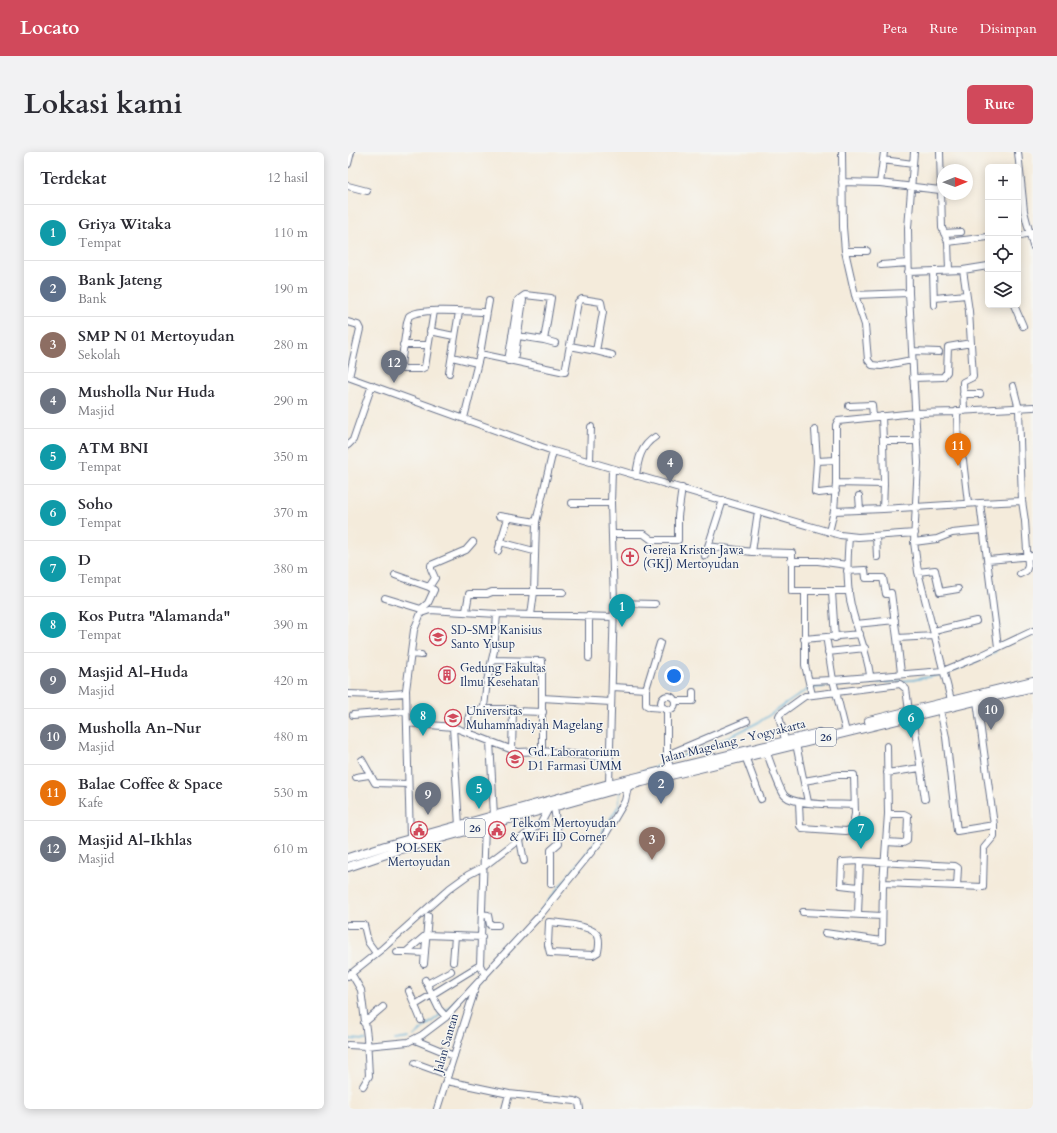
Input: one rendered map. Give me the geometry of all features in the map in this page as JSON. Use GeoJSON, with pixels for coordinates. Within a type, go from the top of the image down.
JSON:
{"type":"FeatureCollection","features":[{"type":"Feature","properties":{"kind":"highway","name":"Jalan Magelang - Yogyakarta"},"geometry":{"type":"LineString","coordinates":[[348,858],[410,839],[485,826],[604,793],[619,785],[670,767],[686,768],[746,756],[911,714],[951,700],[1033,681]]}},
{"type":"Feature","properties":{"kind":"highway","name":"Jalan Magelang - Yogyakarta"},"geometry":{"type":"LineString","coordinates":[[348,867],[459,826],[494,816],[686,768],[785,740],[911,714],[940,710],[1033,687]]}},
{"type":"Feature","properties":{"kind":"street"},"geometry":{"type":"LineString","coordinates":[[348,164],[351,152]]}},
{"type":"Feature","properties":{"kind":"street"},"geometry":{"type":"LineString","coordinates":[[842,152],[845,251],[855,295],[865,325],[869,363],[881,366],[912,360]]}},
{"type":"Feature","properties":{"kind":"street"},"geometry":{"type":"LineString","coordinates":[[880,183],[884,152]]}},
{"type":"Feature","properties":{"kind":"street"},"geometry":{"type":"LineString","coordinates":[[914,152],[908,263],[916,441],[917,507],[914,542],[918,572],[951,700]]}},
{"type":"Feature","properties":{"kind":"street"},"geometry":{"type":"LineString","coordinates":[[940,152],[940,164]]}},
{"type":"Feature","properties":{"kind":"street"},"geometry":{"type":"LineString","coordinates":[[1018,152],[1024,211],[1032,232],[1033,246]]}},
{"type":"Feature","properties":{"kind":"street"},"geometry":{"type":"LineString","coordinates":[[883,160],[913,164]]}},
{"type":"Feature","properties":{"kind":"street"},"geometry":{"type":"LineString","coordinates":[[842,182],[880,183],[937,190]]}},
{"type":"Feature","properties":{"kind":"street"},"geometry":{"type":"LineString","coordinates":[[348,186],[367,191]]}},
{"type":"Feature","properties":{"kind":"street"},"geometry":{"type":"LineString","coordinates":[[941,200],[942,228],[948,244],[949,270]]}},
{"type":"Feature","properties":{"kind":"street"},"geometry":{"type":"LineString","coordinates":[[944,233],[961,232]]}},
{"type":"Feature","properties":{"kind":"street"},"geometry":{"type":"LineString","coordinates":[[1021,235],[1032,232]]}},
{"type":"Feature","properties":{"kind":"street"},"geometry":{"type":"LineString","coordinates":[[948,244],[985,239]]}},
{"type":"Feature","properties":{"kind":"street"},"geometry":{"type":"LineString","coordinates":[[845,251],[867,251]]}},
{"type":"Feature","properties":{"kind":"street"},"geometry":{"type":"LineString","coordinates":[[881,265],[908,263]]}},
{"type":"Feature","properties":{"kind":"street"},"geometry":{"type":"LineString","coordinates":[[908,272],[963,270],[985,266]]}},
{"type":"Feature","properties":{"kind":"street"},"geometry":{"type":"LineString","coordinates":[[963,270],[966,295],[970,311],[973,377],[963,382],[964,411]]}},
{"type":"Feature","properties":{"kind":"street"},"geometry":{"type":"LineString","coordinates":[[933,271],[935,302],[966,295]]}},
{"type":"Feature","properties":{"kind":"street"},"geometry":{"type":"LineString","coordinates":[[855,295],[909,293]]}},
{"type":"Feature","properties":{"kind":"street"},"geometry":{"type":"LineString","coordinates":[[511,361],[515,335],[524,300],[521,298],[524,295],[551,298],[544,340]]}},
{"type":"Feature","properties":{"kind":"street"},"geometry":{"type":"LineString","coordinates":[[480,354],[564,372],[566,370],[578,302],[582,299],[601,302],[603,312],[596,351]]}},
{"type":"Feature","properties":{"kind":"street"},"geometry":{"type":"LineString","coordinates":[[464,418],[480,354],[489,301]]}},
{"type":"Feature","properties":{"kind":"street"},"geometry":{"type":"LineString","coordinates":[[1015,308],[1023,326]]}},
{"type":"Feature","properties":{"kind":"street"},"geometry":{"type":"LineString","coordinates":[[434,311],[424,368],[404,369],[401,365],[403,345],[409,316],[434,311],[487,312]]}},
{"type":"Feature","properties":{"kind":"street"},"geometry":{"type":"LineString","coordinates":[[449,373],[459,312]]}},
{"type":"Feature","properties":{"kind":"street"},"geometry":{"type":"LineString","coordinates":[[348,322],[358,325],[360,329],[348,377],[554,451],[829,532],[849,537],[915,533]]}},
{"type":"Feature","properties":{"kind":"street"},"geometry":{"type":"LineString","coordinates":[[430,331],[454,336]]}},
{"type":"Feature","properties":{"kind":"street"},"geometry":{"type":"LineString","coordinates":[[515,335],[555,343]]}},
{"type":"Feature","properties":{"kind":"street"},"geometry":{"type":"LineString","coordinates":[[913,378],[944,377],[947,372],[948,347],[971,343]]}},
{"type":"Feature","properties":{"kind":"street"},"geometry":{"type":"LineString","coordinates":[[403,345],[428,345]]}},
{"type":"Feature","properties":{"kind":"street"},"geometry":{"type":"LineString","coordinates":[[570,346],[612,354]]}},
{"type":"Feature","properties":{"kind":"street"},"geometry":{"type":"LineString","coordinates":[[912,351],[939,352]]}},
{"type":"Feature","properties":{"kind":"street"},"geometry":{"type":"LineString","coordinates":[[452,357],[477,363]]}},
{"type":"Feature","properties":{"kind":"street"},"geometry":{"type":"LineString","coordinates":[[348,445],[353,440],[372,385]]}},
{"type":"Feature","properties":{"kind":"street"},"geometry":{"type":"LineString","coordinates":[[1013,386],[1019,409],[1022,501],[1030,556],[1027,568],[1020,574]]}},
{"type":"Feature","properties":{"kind":"street"},"geometry":{"type":"LineString","coordinates":[[963,394],[980,394]]}},
{"type":"Feature","properties":{"kind":"street"},"geometry":{"type":"LineString","coordinates":[[849,406],[872,405],[873,417]]}},
{"type":"Feature","properties":{"kind":"street"},"geometry":{"type":"LineString","coordinates":[[829,532],[834,510],[836,491],[836,425],[838,421],[915,413],[956,412],[958,410],[1019,409],[1033,407]]}},
{"type":"Feature","properties":{"kind":"street"},"geometry":{"type":"LineString","coordinates":[[956,412],[958,452],[963,460],[968,503]]}},
{"type":"Feature","properties":{"kind":"street"},"geometry":{"type":"LineString","coordinates":[[882,416],[884,484],[883,509]]}},
{"type":"Feature","properties":{"kind":"street"},"geometry":{"type":"LineString","coordinates":[[590,462],[591,427]]}},
{"type":"Feature","properties":{"kind":"street"},"geometry":{"type":"LineString","coordinates":[[815,430],[817,461],[815,492],[836,491]]}},
{"type":"Feature","properties":{"kind":"street"},"geometry":{"type":"LineString","coordinates":[[636,476],[642,450],[646,443],[655,437]]}},
{"type":"Feature","properties":{"kind":"street"},"geometry":{"type":"LineString","coordinates":[[883,441],[916,441]]}},
{"type":"Feature","properties":{"kind":"street"},"geometry":{"type":"LineString","coordinates":[[531,615],[534,592],[536,522],[554,451]]}},
{"type":"Feature","properties":{"kind":"street"},"geometry":{"type":"LineString","coordinates":[[817,461],[836,460]]}},
{"type":"Feature","properties":{"kind":"street"},"geometry":{"type":"LineString","coordinates":[[415,1005],[482,971],[542,914],[605,835],[625,801],[609,758],[613,687],[614,617],[611,503],[612,469]]}},
{"type":"Feature","properties":{"kind":"street"},"geometry":{"type":"LineString","coordinates":[[836,483],[884,484]]}},
{"type":"Feature","properties":{"kind":"street"},"geometry":{"type":"LineString","coordinates":[[613,534],[644,534],[652,540],[678,540],[678,516],[682,488]]}},
{"type":"Feature","properties":{"kind":"street"},"geometry":{"type":"LineString","coordinates":[[859,496],[860,510]]}},
{"type":"Feature","properties":{"kind":"street"},"geometry":{"type":"LineString","coordinates":[[705,556],[723,500]]}},
{"type":"Feature","properties":{"kind":"street"},"geometry":{"type":"LineString","coordinates":[[834,510],[883,509],[1022,501]]}},
{"type":"Feature","properties":{"kind":"street"},"geometry":{"type":"LineString","coordinates":[[572,503],[611,503]]}},
{"type":"Feature","properties":{"kind":"street"},"geometry":{"type":"LineString","coordinates":[[980,503],[982,530],[988,560],[998,646]]}},
{"type":"Feature","properties":{"kind":"street"},"geometry":{"type":"LineString","coordinates":[[752,552],[758,510]]}},
{"type":"Feature","properties":{"kind":"street"},"geometry":{"type":"LineString","coordinates":[[500,516],[536,522]]}},
{"type":"Feature","properties":{"kind":"street"},"geometry":{"type":"LineString","coordinates":[[498,551],[508,518]]}},
{"type":"Feature","properties":{"kind":"street"},"geometry":{"type":"LineString","coordinates":[[1025,521],[1033,520]]}},
{"type":"Feature","properties":{"kind":"street"},"geometry":{"type":"LineString","coordinates":[[914,542],[937,539],[952,533],[982,530]]}},
{"type":"Feature","properties":{"kind":"street"},"geometry":{"type":"LineString","coordinates":[[876,536],[877,557]]}},
{"type":"Feature","properties":{"kind":"street"},"geometry":{"type":"LineString","coordinates":[[849,537],[847,568],[849,591],[856,624],[865,648],[870,675]]}},
{"type":"Feature","properties":{"kind":"street"},"geometry":{"type":"LineString","coordinates":[[429,587],[435,578],[431,565],[466,550],[473,542]]}},
{"type":"Feature","properties":{"kind":"street"},"geometry":{"type":"LineString","coordinates":[[500,542],[534,551]]}},
{"type":"Feature","properties":{"kind":"street"},"geometry":{"type":"LineString","coordinates":[[708,546],[752,552],[792,553],[792,591],[849,591]]}},
{"type":"Feature","properties":{"kind":"street"},"geometry":{"type":"LineString","coordinates":[[988,560],[1030,556]]}},
{"type":"Feature","properties":{"kind":"street"},"geometry":{"type":"LineString","coordinates":[[792,561],[818,561],[847,568],[865,570],[866,578],[883,578],[886,594],[891,594],[901,673]]}},
{"type":"Feature","properties":{"kind":"street"},"geometry":{"type":"LineString","coordinates":[[918,572],[936,570],[940,592],[958,589]]}},
{"type":"Feature","properties":{"kind":"street"},"geometry":{"type":"LineString","coordinates":[[395,575],[434,589],[432,597],[418,617],[414,630],[406,693],[410,839]]}},
{"type":"Feature","properties":{"kind":"street"},"geometry":{"type":"LineString","coordinates":[[466,611],[468,594],[487,594],[492,592],[563,592]]}},
{"type":"Feature","properties":{"kind":"street"},"geometry":{"type":"LineString","coordinates":[[785,740],[779,716],[805,696],[810,687],[805,665],[804,592]]}},
{"type":"Feature","properties":{"kind":"street"},"geometry":{"type":"LineString","coordinates":[[832,592],[835,638]]}},
{"type":"Feature","properties":{"kind":"street"},"geometry":{"type":"LineString","coordinates":[[385,598],[422,610],[466,611],[496,614],[614,617]]}},
{"type":"Feature","properties":{"kind":"street"},"geometry":{"type":"LineString","coordinates":[[614,603],[655,604]]}},
{"type":"Feature","properties":{"kind":"street"},"geometry":{"type":"LineString","coordinates":[[483,709],[492,660],[496,614]]}},
{"type":"Feature","properties":{"kind":"street"},"geometry":{"type":"LineString","coordinates":[[589,616],[589,658]]}},
{"type":"Feature","properties":{"kind":"street"},"geometry":{"type":"LineString","coordinates":[[856,624],[895,620]]}},
{"type":"Feature","properties":{"kind":"street"},"geometry":{"type":"LineString","coordinates":[[897,638],[934,634],[976,621]]}},
{"type":"Feature","properties":{"kind":"street"},"geometry":{"type":"LineString","coordinates":[[810,687],[834,686],[870,675],[944,673],[998,646],[1033,631]]}},
{"type":"Feature","properties":{"kind":"street"},"geometry":{"type":"LineString","coordinates":[[804,639],[835,638],[860,634]]}},
{"type":"Feature","properties":{"kind":"street"},"geometry":{"type":"LineString","coordinates":[[827,642],[834,686],[845,728]]}},
{"type":"Feature","properties":{"kind":"street"},"geometry":{"type":"LineString","coordinates":[[660,643],[646,689],[646,705],[666,709],[674,706],[675,701]]}},
{"type":"Feature","properties":{"kind":"street"},"geometry":{"type":"LineString","coordinates":[[828,652],[865,648]]}},
{"type":"Feature","properties":{"kind":"street"},"geometry":{"type":"LineString","coordinates":[[411,654],[421,655]]}},
{"type":"Feature","properties":{"kind":"street"},"geometry":{"type":"LineString","coordinates":[[492,660],[541,661],[542,751]]}},
{"type":"Feature","properties":{"kind":"street"},"geometry":{"type":"LineString","coordinates":[[810,687],[903,685],[906,689],[911,714],[925,799]]}},
{"type":"Feature","properties":{"kind":"street"},"geometry":{"type":"LineString","coordinates":[[613,687],[646,689]]}},
{"type":"Feature","properties":{"kind":"street"},"geometry":{"type":"LineString","coordinates":[[670,767],[667,757],[666,709],[661,702],[665,697],[670,696],[675,701],[693,701],[693,692]]}},
{"type":"Feature","properties":{"kind":"street"},"geometry":{"type":"LineString","coordinates":[[348,694],[376,695],[406,693]]}},
{"type":"Feature","properties":{"kind":"street"},"geometry":{"type":"LineString","coordinates":[[542,698],[611,702]]}},
{"type":"Feature","properties":{"kind":"street"},"geometry":{"type":"LineString","coordinates":[[883,884],[983,887],[984,848],[994,836],[994,825],[978,701]]}},
{"type":"Feature","properties":{"kind":"street"},"geometry":{"type":"LineString","coordinates":[[469,733],[468,719],[470,710],[513,709],[513,711],[542,712]]}},
{"type":"Feature","properties":{"kind":"street"},"geometry":{"type":"LineString","coordinates":[[940,710],[946,737],[958,831],[994,825]]}},
{"type":"Feature","properties":{"kind":"street"},"geometry":{"type":"LineString","coordinates":[[354,715],[406,711]]}},
{"type":"Feature","properties":{"kind":"street"},"geometry":{"type":"LineString","coordinates":[[512,751],[513,711]]}},
{"type":"Feature","properties":{"kind":"street"},"geometry":{"type":"LineString","coordinates":[[667,757],[747,721]]}},
{"type":"Feature","properties":{"kind":"street"},"geometry":{"type":"LineString","coordinates":[[407,723],[453,727],[512,751],[542,751],[609,758]]}},
{"type":"Feature","properties":{"kind":"street"},"geometry":{"type":"LineString","coordinates":[[453,727],[459,826]]}},
{"type":"Feature","properties":{"kind":"street"},"geometry":{"type":"LineString","coordinates":[[490,741],[494,816]]}},
{"type":"Feature","properties":{"kind":"street"},"geometry":{"type":"LineString","coordinates":[[796,744],[808,802]]}},
{"type":"Feature","properties":{"kind":"street"},"geometry":{"type":"LineString","coordinates":[[826,933],[881,941],[888,814],[887,746]]}},
{"type":"Feature","properties":{"kind":"street"},"geometry":{"type":"LineString","coordinates":[[766,751],[783,793],[789,799],[799,802],[854,805]]}},
{"type":"Feature","properties":{"kind":"street"},"geometry":{"type":"LineString","coordinates":[[746,756],[761,799]]}},
{"type":"Feature","properties":{"kind":"street"},"geometry":{"type":"LineString","coordinates":[[362,760],[369,775],[376,783],[408,784]]}},
{"type":"Feature","properties":{"kind":"street"},"geometry":{"type":"LineString","coordinates":[[887,773],[920,768]]}},
{"type":"Feature","properties":{"kind":"street"},"geometry":{"type":"LineString","coordinates":[[799,802],[800,826],[808,829],[850,830],[853,825],[853,774],[804,781]]}},
{"type":"Feature","properties":{"kind":"street"},"geometry":{"type":"LineString","coordinates":[[356,777],[369,775]]}},
{"type":"Feature","properties":{"kind":"street"},"geometry":{"type":"LineString","coordinates":[[363,1086],[369,1076],[361,990],[350,974],[450,888],[468,875],[483,867],[541,823],[552,807]]}},
{"type":"Feature","properties":{"kind":"street"},"geometry":{"type":"LineString","coordinates":[[552,807],[559,843],[551,850],[552,884]]}},
{"type":"Feature","properties":{"kind":"street"},"geometry":{"type":"LineString","coordinates":[[886,842],[903,843],[907,841],[908,816],[904,814],[888,814]]}},
{"type":"Feature","properties":{"kind":"street"},"geometry":{"type":"LineString","coordinates":[[348,1045],[367,1042],[400,1044],[415,1040],[442,1013],[476,984],[482,971],[485,826]]}},
{"type":"Feature","properties":{"kind":"street"},"geometry":{"type":"LineString","coordinates":[[520,840],[524,861]]}},
{"type":"Feature","properties":{"kind":"street"},"geometry":{"type":"LineString","coordinates":[[858,887],[841,885],[842,862],[860,860],[955,866],[958,868],[957,886]]}},
{"type":"Feature","properties":{"kind":"street"},"geometry":{"type":"LineString","coordinates":[[858,914],[860,860]]}},
{"type":"Feature","properties":{"kind":"street"},"geometry":{"type":"LineString","coordinates":[[803,912],[882,916]]}},
{"type":"Feature","properties":{"kind":"street"},"geometry":{"type":"LineString","coordinates":[[482,914],[488,915],[490,925],[498,925]]}},
{"type":"Feature","properties":{"kind":"street"},"geometry":{"type":"LineString","coordinates":[[542,914],[549,922],[548,945],[550,953],[593,955],[598,952],[598,936],[596,932],[581,926],[549,922]]}},
{"type":"Feature","properties":{"kind":"street"},"geometry":{"type":"LineString","coordinates":[[424,964],[428,916]]}},
{"type":"Feature","properties":{"kind":"street"},"geometry":{"type":"LineString","coordinates":[[348,925],[364,925],[368,942],[376,953]]}},
{"type":"Feature","properties":{"kind":"street"},"geometry":{"type":"LineString","coordinates":[[406,952],[426,935],[482,937]]}},
{"type":"Feature","properties":{"kind":"street"},"geometry":{"type":"LineString","coordinates":[[453,962],[455,936]]}},
{"type":"Feature","properties":{"kind":"street"},"geometry":{"type":"LineString","coordinates":[[397,952],[425,953]]}},
{"type":"Feature","properties":{"kind":"street"},"geometry":{"type":"LineString","coordinates":[[442,1013],[426,982],[451,971]]}},
{"type":"Feature","properties":{"kind":"street","name":"Jalan Santan"},"geometry":{"type":"LineString","coordinates":[[439,1109],[476,984]]}},
{"type":"Feature","properties":{"kind":"street"},"geometry":{"type":"LineString","coordinates":[[409,991],[421,1020]]}},
{"type":"Feature","properties":{"kind":"street"},"geometry":{"type":"LineString","coordinates":[[364,1023],[383,1008]]}},
{"type":"Feature","properties":{"kind":"street"},"geometry":{"type":"LineString","coordinates":[[415,1040],[454,1056]]}},
{"type":"Feature","properties":{"kind":"street"},"geometry":{"type":"LineString","coordinates":[[415,1063],[447,1078],[509,1094],[575,1101],[579,1103],[580,1109]]}},
{"type":"Feature","properties":{"kind":"street"},"geometry":{"type":"LineString","coordinates":[[506,1109],[509,1094]]}},
{"type":"Feature","properties":{"kind":"waterway"},"geometry":{"type":"LineString","coordinates":[[947,673],[984,658],[996,651]]}},
{"type":"Feature","properties":{"kind":"waterway"},"geometry":{"type":"LineString","coordinates":[[836,686],[913,680],[943,674]]}},
{"type":"Feature","properties":{"kind":"waterway"},"geometry":{"type":"LineString","coordinates":[[812,688],[832,686]]}},
{"type":"Feature","properties":{"kind":"waterway"},"geometry":{"type":"LineString","coordinates":[[670,761],[723,740],[759,722],[808,689]]}},
{"type":"Feature","properties":{"kind":"waterway"},"geometry":{"type":"LineString","coordinates":[[638,773],[667,763]]}},
{"type":"Feature","properties":{"kind":"waterway"},"geometry":{"type":"LineString","coordinates":[[538,914],[598,839],[619,805],[620,791]]}},
{"type":"Feature","properties":{"kind":"waterway"},"geometry":{"type":"LineString","coordinates":[[444,1012],[475,981]]}},
{"type":"Feature","properties":{"kind":"waterway"},"geometry":{"type":"LineString","coordinates":[[414,1036],[441,1014]]}},
{"type":"Feature","properties":{"kind":"waterway"},"geometry":{"type":"LineString","coordinates":[[395,1040],[409,1038]]}},
{"type":"Feature","properties":{"kind":"waterway"},"geometry":{"type":"LineString","coordinates":[[348,1039],[366,1040]]}},
{"type":"Feature","properties":{"kind":"place","name":"Masjid Al-Ikhlas"},"geometry":{"type":"Point","coordinates":[394,383]}},
{"type":"Feature","properties":{"kind":"place","name":"Balae Coffee & Space"},"geometry":{"type":"Point","coordinates":[958,466]}},
{"type":"Feature","properties":{"kind":"place","name":"Musholla Nur Huda"},"geometry":{"type":"Point","coordinates":[670,483]}},
{"type":"Feature","properties":{"kind":"place","name":"Gereja Kristen Jawa (GKJ) Mertoyudan"},"geometry":{"type":"Point","coordinates":[630,557]}},
{"type":"Feature","properties":{"kind":"place","name":"Griya Witaka"},"geometry":{"type":"Point","coordinates":[622,627]}},
{"type":"Feature","properties":{"kind":"place","name":"SD-SMP Kanisius Santo Yusup"},"geometry":{"type":"Point","coordinates":[438,637]}},
{"type":"Feature","properties":{"kind":"place","name":"Gedung Fakultas Ilmu Kesehatan"},"geometry":{"type":"Point","coordinates":[447,675]}},
{"type":"Feature","properties":{"kind":"place","name":"Universitas Muhammadiyah Magelang"},"geometry":{"type":"Point","coordinates":[453,718]}},
{"type":"Feature","properties":{"kind":"place","name":"Musholla An-Nur"},"geometry":{"type":"Point","coordinates":[991,730]}},
{"type":"Feature","properties":{"kind":"place","name":"Kos Putra \"Alamanda\""},"geometry":{"type":"Point","coordinates":[423,736]}},
{"type":"Feature","properties":{"kind":"place","name":"Soho"},"geometry":{"type":"Point","coordinates":[911,738]}},
{"type":"Feature","properties":{"kind":"place","name":"Gd. Laboratorium D1 Farmasi UMM"},"geometry":{"type":"Point","coordinates":[515,759]}},
{"type":"Feature","properties":{"kind":"place","name":"Bank Jateng"},"geometry":{"type":"Point","coordinates":[661,804]}},
{"type":"Feature","properties":{"kind":"place","name":"ATM BNI"},"geometry":{"type":"Point","coordinates":[479,809]}},
{"type":"Feature","properties":{"kind":"place","name":"Masjid Al-Huda"},"geometry":{"type":"Point","coordinates":[428,815]}},
{"type":"Feature","properties":{"kind":"place","name":"POLSEK Mertoyudan"},"geometry":{"type":"Point","coordinates":[419,830]}},
{"type":"Feature","properties":{"kind":"place","name":"Telkom Mertoyudan & WiFi ID Corner"},"geometry":{"type":"Point","coordinates":[497,830]}},
{"type":"Feature","properties":{"kind":"place","name":"D"},"geometry":{"type":"Point","coordinates":[861,849]}},
{"type":"Feature","properties":{"kind":"place","name":"SMP N 01 Mertoyudan"},"geometry":{"type":"Point","coordinates":[652,860]}}]}
